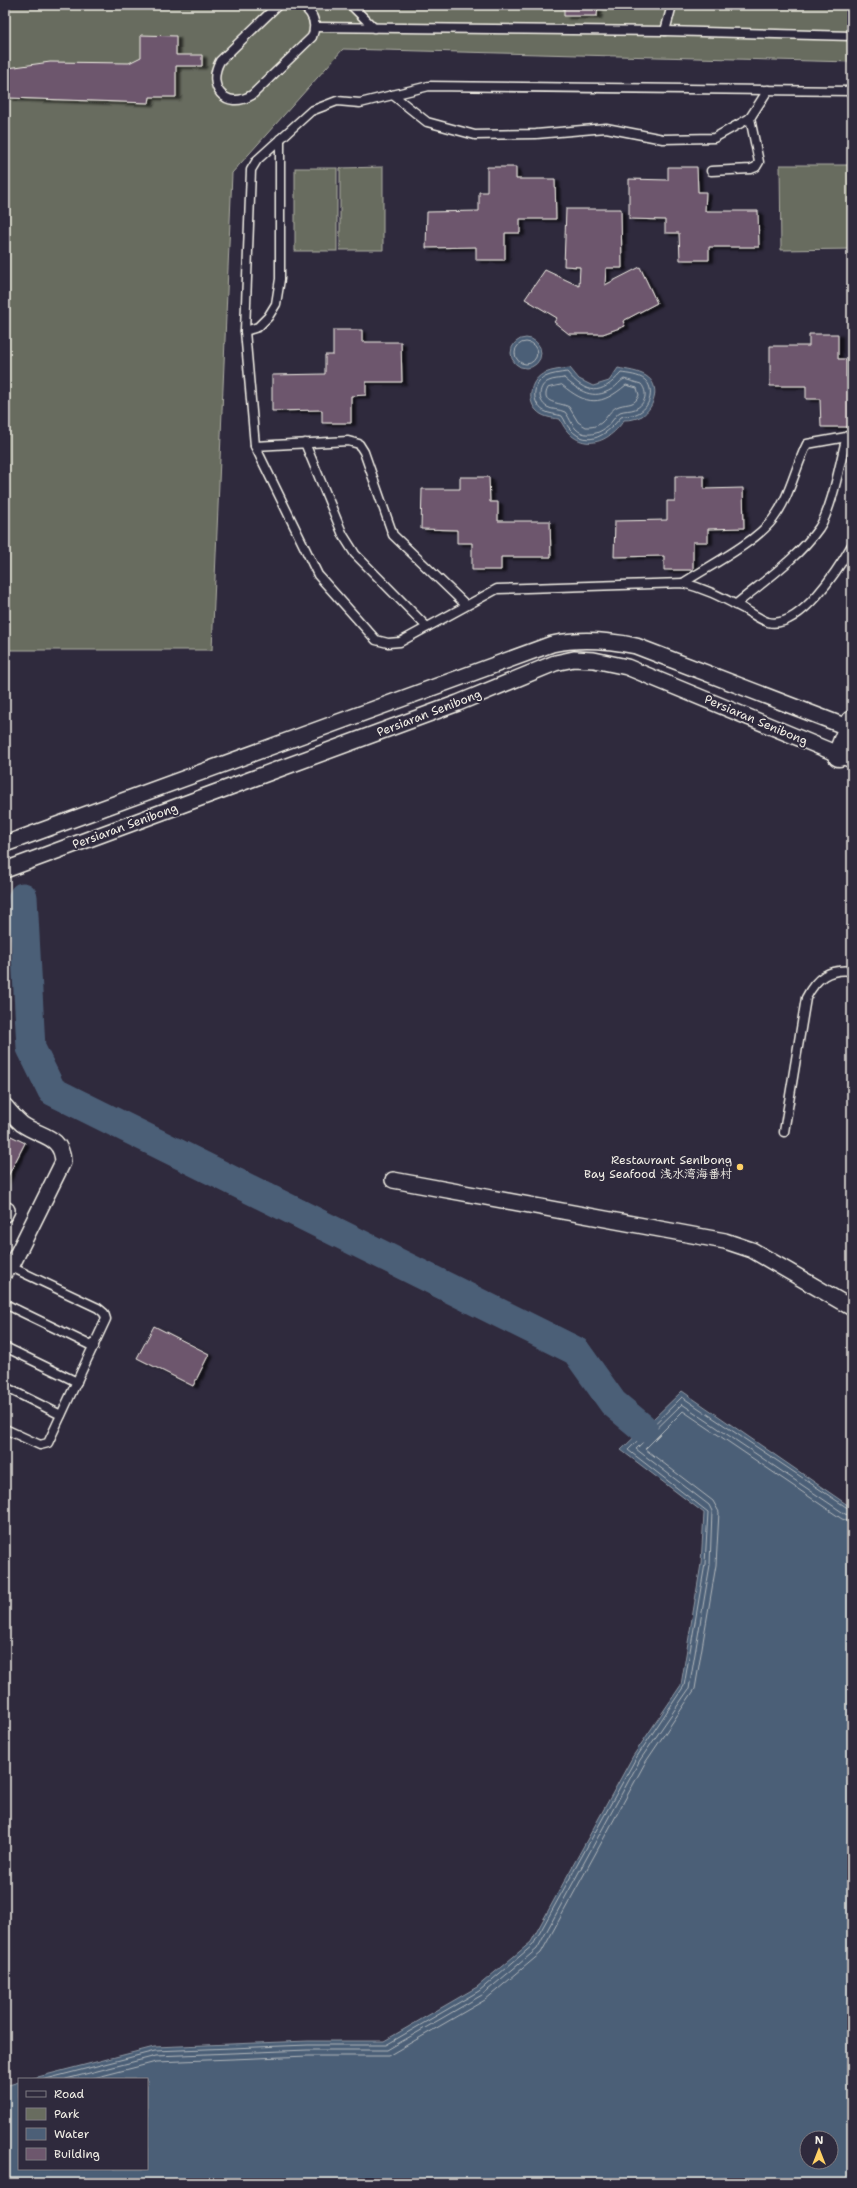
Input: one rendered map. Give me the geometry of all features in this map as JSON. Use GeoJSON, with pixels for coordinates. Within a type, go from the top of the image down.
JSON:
{"type":"FeatureCollection","features":[{"type":"Feature","properties":{"kind":"main road"},"geometry":{"type":"LineString","coordinates":[[846,758],[851,726]]}},
{"type":"Feature","properties":{"kind":"street","name":"Persiaran Senibong"},"geometry":{"type":"LineString","coordinates":[[5,844],[552,644],[571,640],[614,641],[636,646],[851,726]]}},
{"type":"Feature","properties":{"kind":"street","name":"Persiaran Senibong"},"geometry":{"type":"LineString","coordinates":[[5,870],[451,706],[555,663],[574,659],[594,660],[626,667],[846,758]]}},
{"type":"Feature","properties":{"kind":"street"},"geometry":{"type":"LineString","coordinates":[[5,1106],[23,1125],[55,1142],[61,1149],[63,1162],[7,1270]]}},
{"type":"Feature","properties":{"kind":"street"},"geometry":{"type":"LineString","coordinates":[[393,1180],[725,1241],[752,1250],[852,1308]]}},
{"type":"Feature","properties":{"kind":"lane"},"geometry":{"type":"LineString","coordinates":[[278,5],[220,61],[216,68],[216,84],[219,92],[226,98],[234,101],[244,100],[252,96],[312,37],[315,27],[315,20],[302,5]]}},
{"type":"Feature","properties":{"kind":"lane"},"geometry":{"type":"LineString","coordinates":[[351,5],[374,28]]}},
{"type":"Feature","properties":{"kind":"lane"},"geometry":{"type":"LineString","coordinates":[[666,30],[672,5]]}},
{"type":"Feature","properties":{"kind":"lane"},"geometry":{"type":"LineString","coordinates":[[315,27],[666,30],[852,36]]}},
{"type":"Feature","properties":{"kind":"lane"},"geometry":{"type":"LineString","coordinates":[[852,91],[429,86],[360,103],[337,101],[311,111],[257,160],[251,170],[246,331],[255,446],[318,575],[376,640],[388,643],[400,642],[497,589],[683,583],[707,589],[769,623],[789,619],[806,606],[836,572],[852,545]]}},
{"type":"Feature","properties":{"kind":"lane"},"geometry":{"type":"LineString","coordinates":[[393,95],[427,122],[475,135],[536,134],[606,128],[663,139],[714,138],[750,118],[768,90]]}},
{"type":"Feature","properties":{"kind":"lane"},"geometry":{"type":"LineString","coordinates":[[711,170],[751,169],[759,162],[750,118]]}},
{"type":"Feature","properties":{"kind":"lane"},"geometry":{"type":"LineString","coordinates":[[246,331],[258,327],[268,317],[276,304],[280,279],[280,139]]}},
{"type":"Feature","properties":{"kind":"lane"},"geometry":{"type":"LineString","coordinates":[[683,583],[735,551],[773,519],[790,489],[798,461],[807,444],[850,436],[820,527],[803,548],[735,605]]}},
{"type":"Feature","properties":{"kind":"lane"},"geometry":{"type":"LineString","coordinates":[[255,446],[348,442],[359,444],[364,452],[393,535],[466,605]]}},
{"type":"Feature","properties":{"kind":"lane"},"geometry":{"type":"LineString","coordinates":[[305,443],[343,535],[355,554],[427,627]]}},
{"type":"Feature","properties":{"kind":"lane"},"geometry":{"type":"LineString","coordinates":[[784,1132],[806,998],[813,984],[821,978],[837,970],[852,971]]}},
{"type":"Feature","properties":{"kind":"lane"},"geometry":{"type":"LineString","coordinates":[[5,1428],[40,1445],[46,1444],[106,1322],[104,1313],[98,1308],[7,1270]]}},
{"type":"Feature","properties":{"kind":"lane"},"geometry":{"type":"LineString","coordinates":[[5,1304],[94,1348]]}},
{"type":"Feature","properties":{"kind":"lane"},"geometry":{"type":"LineString","coordinates":[[5,1347],[77,1382]]}},
{"type":"Feature","properties":{"kind":"lane"},"geometry":{"type":"LineString","coordinates":[[5,1387],[61,1414]]}},
{"type":"Feature","properties":{"kind":"green space"},"geometry":{"type":"Polygon","coordinates":[[[5,5],[852,5],[852,62],[343,49],[232,173],[212,650],[5,650],[5,5]]]}},
{"type":"Feature","properties":{"kind":"green space"},"geometry":{"type":"Polygon","coordinates":[[[780,165],[852,165],[852,249],[781,250],[780,165]]]}},
{"type":"Feature","properties":{"kind":"green space"},"geometry":{"type":"Polygon","coordinates":[[[383,167],[383,250],[340,250],[340,168],[383,167]]]}},
{"type":"Feature","properties":{"kind":"green space"},"geometry":{"type":"Polygon","coordinates":[[[295,168],[337,168],[337,251],[295,251],[295,168]]]}},
{"type":"Feature","properties":{"kind":"water"},"geometry":{"type":"Polygon","coordinates":[[[526,338],[532,339],[540,347],[540,359],[532,367],[526,368],[520,367],[512,359],[511,353],[512,347],[520,339],[526,338]]]}},
{"type":"Feature","properties":{"kind":"water"},"geometry":{"type":"Polygon","coordinates":[[[570,368],[579,379],[593,386],[609,381],[618,368],[640,373],[651,380],[654,385],[655,390],[653,402],[647,412],[642,416],[624,420],[617,429],[600,441],[582,441],[573,437],[566,430],[560,419],[547,417],[538,412],[531,400],[533,384],[536,379],[551,371],[570,368]]]}},
{"type":"Feature","properties":{"kind":"water"},"geometry":{"type":"Polygon","coordinates":[[[682,1391],[852,1508],[852,2183],[5,2183],[5,2086],[18,2082],[18,2170],[148,2170],[148,2078],[34,2078],[154,2047],[308,2041],[384,2041],[477,1987],[531,1942],[633,1756],[681,1685],[701,1564],[704,1513],[621,1450],[682,1391]]]}},
{"type":"Feature","properties":{"kind":"building"},"geometry":{"type":"Polygon","coordinates":[[[564,5],[598,5],[597,16],[564,16],[564,5]]]}},
{"type":"Feature","properties":{"kind":"building"},"geometry":{"type":"Polygon","coordinates":[[[141,35],[176,36],[176,55],[202,55],[202,66],[176,66],[176,97],[150,97],[149,103],[9,98],[8,68],[50,62],[129,63],[141,57],[141,35]]]}},
{"type":"Feature","properties":{"kind":"building"},"geometry":{"type":"Polygon","coordinates":[[[487,167],[516,167],[516,179],[555,179],[556,219],[520,219],[520,233],[505,233],[505,260],[476,260],[476,247],[426,248],[427,212],[479,211],[479,192],[487,192],[487,167]]]}},
{"type":"Feature","properties":{"kind":"building"},"geometry":{"type":"Polygon","coordinates":[[[668,167],[697,167],[698,192],[706,192],[705,211],[758,211],[759,247],[709,247],[709,260],[680,260],[679,233],[665,233],[665,220],[629,219],[629,179],[668,180],[668,167]]]}},
{"type":"Feature","properties":{"kind":"building"},"geometry":{"type":"Polygon","coordinates":[[[566,209],[621,209],[622,268],[606,268],[605,285],[640,267],[657,303],[623,321],[625,326],[603,334],[569,334],[554,322],[557,318],[525,299],[545,270],[579,286],[580,267],[564,266],[566,209]]]}},
{"type":"Feature","properties":{"kind":"building"},"geometry":{"type":"Polygon","coordinates":[[[333,330],[362,330],[362,342],[401,342],[402,382],[366,382],[366,395],[351,396],[351,423],[322,423],[322,410],[272,411],[272,375],[325,374],[325,355],[333,355],[333,330]]]}},
{"type":"Feature","properties":{"kind":"building"},"geometry":{"type":"Polygon","coordinates":[[[809,334],[838,334],[838,359],[846,359],[846,377],[852,377],[852,413],[850,413],[850,427],[821,427],[820,399],[806,399],[806,386],[770,386],[770,346],[809,346],[809,334]]]}},
{"type":"Feature","properties":{"kind":"building"},"geometry":{"type":"Polygon","coordinates":[[[675,476],[704,476],[704,489],[743,488],[744,528],[708,529],[708,542],[693,542],[693,570],[664,570],[664,556],[614,557],[615,521],[667,520],[667,501],[675,501],[675,476]]]}},
{"type":"Feature","properties":{"kind":"building"},"geometry":{"type":"Polygon","coordinates":[[[460,477],[489,477],[490,502],[498,502],[498,521],[550,521],[551,557],[501,557],[501,570],[472,570],[472,543],[457,543],[457,530],[421,529],[422,489],[460,489],[460,477]]]}},
{"type":"Feature","properties":{"kind":"building"},"geometry":{"type":"Polygon","coordinates":[[[5,1133],[25,1143],[5,1182],[5,1133]]]}},
{"type":"Feature","properties":{"kind":"building"},"geometry":{"type":"Polygon","coordinates":[[[154,1326],[209,1354],[193,1386],[137,1358],[154,1326]]]}},
{"type":"Feature","properties":{"kind":"waterway"},"geometry":{"type":"LineString","coordinates":[[23,897],[31,1048],[52,1091],[576,1351],[613,1403],[643,1428]]}},
{"type":"Feature","properties":{"kind":"place","name":"Restaurant Senibong Bay Seafood 浅水湾海番村"},"geometry":{"type":"Point","coordinates":[740,1167]}}]}
